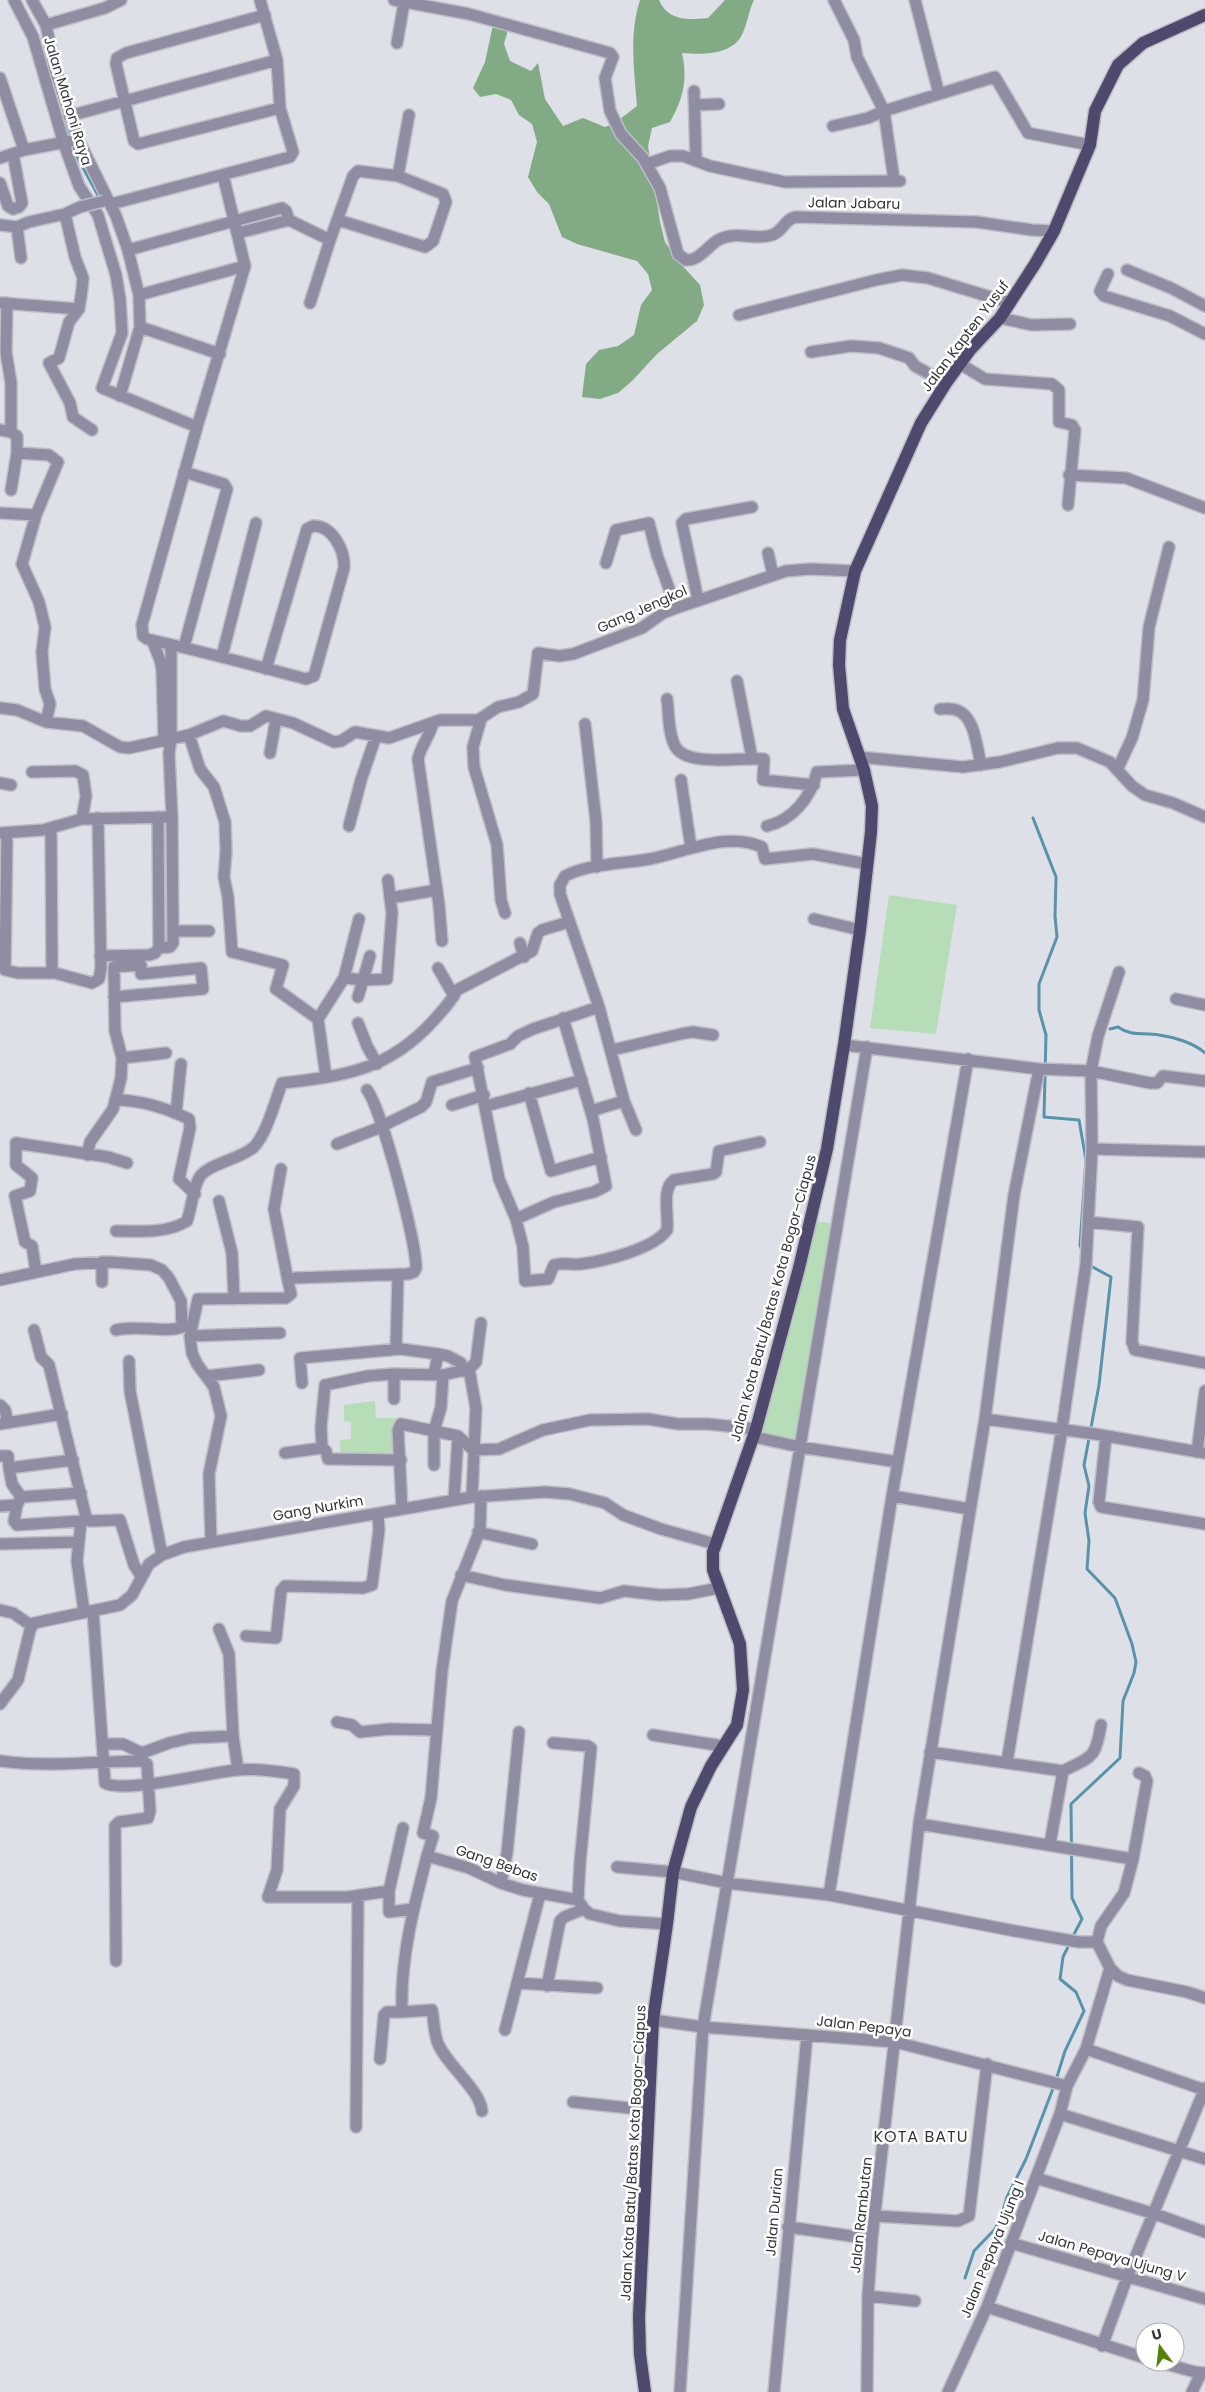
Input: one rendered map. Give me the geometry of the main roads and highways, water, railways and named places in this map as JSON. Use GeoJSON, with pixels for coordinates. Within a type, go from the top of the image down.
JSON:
{"type":"FeatureCollection","features":[{"type":"Feature","properties":{"kind":"main road","name":"Jalan Kapten Yusuf"},"geometry":{"type":"LineString","coordinates":[[859,757],[843,710],[839,665],[840,640],[855,571],[921,423],[960,364],[1000,318],[1054,230],[1090,145],[1095,111],[1118,65],[1143,43],[1205,15]]}},
{"type":"Feature","properties":{"kind":"main road","name":"Jalan Kota Batu/Batas Kota Bogor–Ciapus"},"geometry":{"type":"LineString","coordinates":[[645,2392],[640,2354],[639,2317],[648,2110],[653,2020],[667,1924],[672,1872],[691,1807],[736,1725],[743,1690],[743,1668],[738,1636],[719,1588],[712,1564],[715,1544],[755,1433],[799,1268],[827,1148],[860,930],[872,806],[859,757]]}},
{"type":"Feature","properties":{"kind":"waterway"},"geometry":{"type":"LineString","coordinates":[[58,102],[75,153],[100,199]]}},
{"type":"Feature","properties":{"kind":"waterway"},"geometry":{"type":"LineString","coordinates":[[1033,818],[1056,877],[1055,916],[1057,937],[1039,984],[1039,1010],[1046,1035],[1044,1117],[1079,1120],[1086,1160],[1080,1245],[1082,1251]]}},
{"type":"Feature","properties":{"kind":"waterway"},"geometry":{"type":"LineString","coordinates":[[1110,1029],[1118,1027],[1133,1033],[1171,1037],[1190,1043],[1205,1053]]}},
{"type":"Feature","properties":{"kind":"waterway"},"geometry":{"type":"LineString","coordinates":[[1072,1938],[1082,1919],[1072,1898],[1071,1804],[1120,1758],[1123,1701],[1134,1673],[1136,1662],[1132,1644],[1115,1598],[1087,1569],[1089,1541],[1085,1513],[1089,1486],[1084,1465],[1099,1385],[1111,1277],[1089,1265]]}},
{"type":"Feature","properties":{"kind":"waterway"},"geometry":{"type":"LineString","coordinates":[[1056,2080],[1065,2051],[1084,2011],[1076,1992],[1060,1979],[1063,1957],[1070,1943]]}},
{"type":"Feature","properties":{"kind":"waterway"},"geometry":{"type":"LineString","coordinates":[[965,2278],[974,2251],[995,2229],[1001,2218],[1007,2197],[1026,2159],[1054,2086]]}},
{"type":"Feature","properties":{"kind":"district","name":"KOTA BATU"},"geometry":{"type":"Point","coordinates":[921,2136]}}]}
